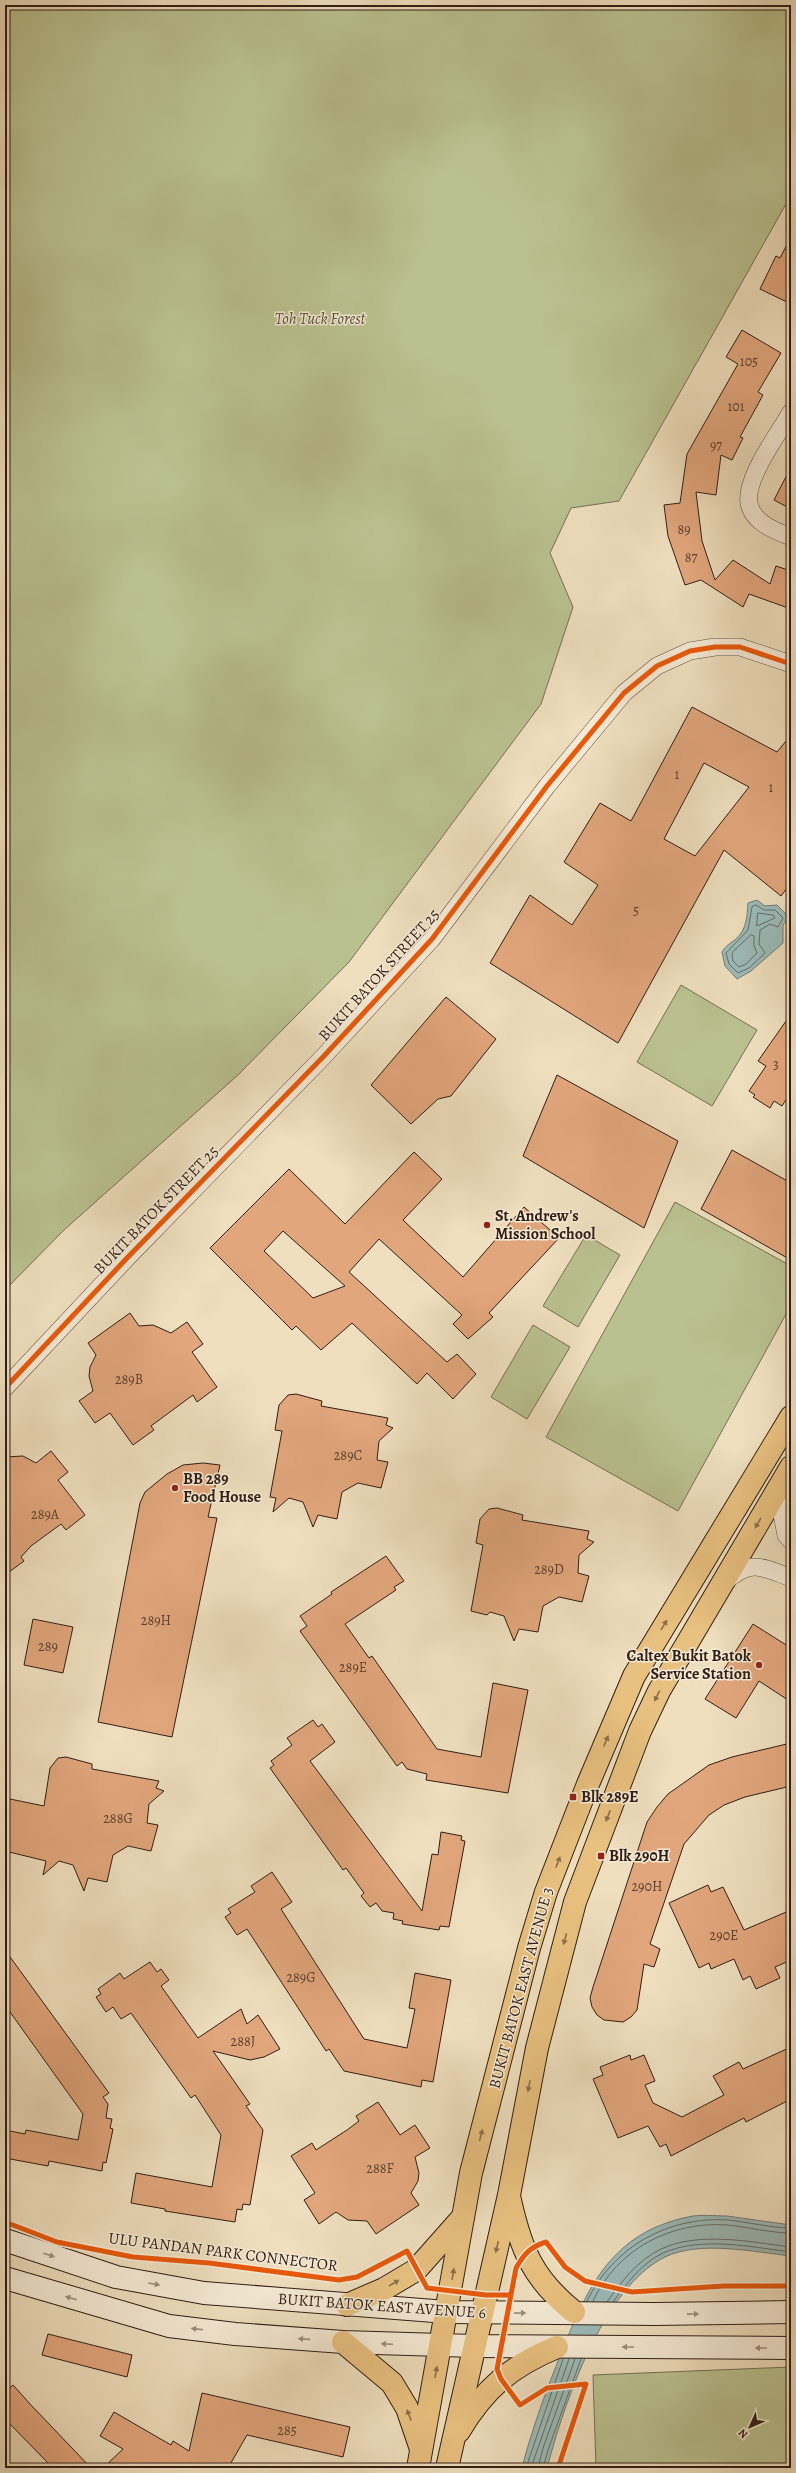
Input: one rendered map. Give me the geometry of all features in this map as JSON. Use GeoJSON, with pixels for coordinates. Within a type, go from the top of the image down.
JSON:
{"type":"FeatureCollection","features":[{"type":"Feature","properties":{"kind":"main road","name":"BUKIT BATOK EAST AVENUE 3"},"geometry":{"type":"LineString","coordinates":[[420,2460],[471,2173],[529,1948],[546,1892],[588,1784],[634,1676],[791,1417]]}},
{"type":"Feature","properties":{"kind":"main road","name":"BUKIT BATOK EAST AVENUE 3"},"geometry":{"type":"LineString","coordinates":[[446,2468],[509,2195],[537,2048],[575,1902],[640,1731],[659,1691],[791,1467]]}},
{"type":"Feature","properties":{"kind":"main road"},"geometry":{"type":"LineString","coordinates":[[509,2195],[525,2254],[546,2285],[576,2312]]}},
{"type":"Feature","properties":{"kind":"main road"},"geometry":{"type":"LineString","coordinates":[[347,2306],[384,2289],[416,2270],[435,2251],[464,2215]]}},
{"type":"Feature","properties":{"kind":"main road","name":"BUKIT BATOK EAST AVENUE 6"},"geometry":{"type":"LineString","coordinates":[[5,2240],[116,2277],[204,2293],[347,2306],[447,2312],[791,2312]]}},
{"type":"Feature","properties":{"kind":"main road","name":"BUKIT BATOK EAST AVENUE 6"},"geometry":{"type":"LineString","coordinates":[[5,2278],[169,2326],[235,2334],[343,2342],[474,2346],[791,2348]]}},
{"type":"Feature","properties":{"kind":"main road"},"geometry":{"type":"LineString","coordinates":[[343,2342],[392,2383],[407,2408],[420,2460]]}},
{"type":"Feature","properties":{"kind":"main road"},"geometry":{"type":"LineString","coordinates":[[451,2444],[470,2413],[501,2379],[524,2362],[560,2347]]}},
{"type":"Feature","properties":{"kind":"street"},"geometry":{"type":"LineString","coordinates":[[791,412],[754,475],[748,498],[750,507],[762,523],[791,537]]}},
{"type":"Feature","properties":{"kind":"street","name":"BUKIT BATOK STREET 25"},"geometry":{"type":"LineString","coordinates":[[5,1388],[127,1258],[323,1057],[432,939],[547,786],[624,693],[657,666],[690,651],[715,647],[740,647],[791,664]]}},
{"type":"Feature","properties":{"kind":"street"},"geometry":{"type":"LineString","coordinates":[[777,1489],[786,1535],[791,1541]]}},
{"type":"Feature","properties":{"kind":"street"},"geometry":{"type":"LineString","coordinates":[[724,1582],[738,1570],[754,1566],[791,1578]]}},
{"type":"Feature","properties":{"kind":"green space","name":"Toh Tuck Forest"},"geometry":{"type":"Polygon","coordinates":[[[5,5],[791,5],[791,195],[619,501],[571,508],[550,553],[573,607],[541,704],[349,962],[238,1075],[64,1230],[5,1290],[5,5]]]}},
{"type":"Feature","properties":{"kind":"green space"},"geometry":{"type":"Polygon","coordinates":[[[681,985],[757,1030],[712,1106],[637,1062],[681,985]]]}},
{"type":"Feature","properties":{"kind":"green space"},"geometry":{"type":"Polygon","coordinates":[[[675,1202],[791,1266],[791,1305],[678,1511],[546,1437],[675,1202]]]}},
{"type":"Feature","properties":{"kind":"green space"},"geometry":{"type":"Polygon","coordinates":[[[586,1235],[620,1255],[578,1327],[543,1306],[586,1235]]]}},
{"type":"Feature","properties":{"kind":"green space"},"geometry":{"type":"Polygon","coordinates":[[[533,1325],[570,1347],[527,1419],[491,1397],[533,1325]]]}},
{"type":"Feature","properties":{"kind":"green space"},"geometry":{"type":"Polygon","coordinates":[[[791,2367],[791,2468],[596,2468],[593,2375],[791,2367]]]}},
{"type":"Feature","properties":{"kind":"water"},"geometry":{"type":"Polygon","coordinates":[[[757,900],[765,906],[777,905],[789,917],[783,925],[783,943],[751,971],[737,979],[725,966],[722,952],[740,935],[746,922],[748,903],[757,900]]]}},
{"type":"Feature","properties":{"kind":"water"},"geometry":{"type":"Polygon","coordinates":[[[693,2216],[727,2216],[791,2225],[791,2256],[744,2250],[710,2248],[694,2249],[665,2257],[643,2272],[622,2294],[604,2321],[589,2350],[575,2382],[554,2442],[547,2468],[522,2468],[530,2438],[556,2365],[582,2305],[593,2284],[606,2266],[622,2249],[640,2236],[662,2225],[693,2216]]]}},
{"type":"Feature","properties":{"kind":"building"},"geometry":{"type":"Polygon","coordinates":[[[791,237],[791,304],[760,289],[776,256],[780,258],[791,237]]]}},
{"type":"Feature","properties":{"kind":"building"},"geometry":{"type":"Polygon","coordinates":[[[742,330],[781,353],[758,392],[763,395],[740,437],[743,438],[732,460],[721,455],[716,495],[696,492],[702,541],[715,580],[733,560],[770,584],[776,566],[791,571],[791,609],[749,594],[743,607],[701,580],[685,585],[668,536],[664,505],[680,503],[687,454],[738,364],[726,357],[742,330]]]}},
{"type":"Feature","properties":{"kind":"building"},"geometry":{"type":"Polygon","coordinates":[[[791,467],[791,509],[774,500],[791,467]]]}},
{"type":"Feature","properties":{"kind":"building"},"geometry":{"type":"Polygon","coordinates":[[[692,707],[777,752],[791,735],[791,883],[781,896],[724,850],[618,1043],[490,963],[530,895],[572,925],[598,885],[564,862],[600,803],[631,821],[692,707]],[[704,763],[664,839],[695,856],[749,787],[704,763]]]}},
{"type":"Feature","properties":{"kind":"building"},"geometry":{"type":"Polygon","coordinates":[[[446,997],[496,1039],[451,1096],[438,1099],[411,1124],[371,1085],[446,997]]]}},
{"type":"Feature","properties":{"kind":"building"},"geometry":{"type":"Polygon","coordinates":[[[791,1014],[791,1092],[782,1106],[774,1101],[770,1108],[753,1097],[755,1095],[749,1091],[766,1066],[758,1061],[791,1014]]]}},
{"type":"Feature","properties":{"kind":"building"},"geometry":{"type":"Polygon","coordinates":[[[557,1075],[678,1141],[644,1228],[523,1156],[557,1075]]]}},
{"type":"Feature","properties":{"kind":"building"},"geometry":{"type":"Polygon","coordinates":[[[732,1150],[791,1183],[791,1260],[701,1209],[732,1150]]]}},
{"type":"Feature","properties":{"kind":"building"},"geometry":{"type":"Polygon","coordinates":[[[414,1152],[442,1179],[403,1220],[463,1277],[524,1207],[559,1238],[489,1313],[493,1317],[468,1339],[453,1324],[462,1315],[379,1239],[349,1272],[447,1362],[457,1354],[476,1374],[453,1399],[427,1373],[417,1384],[352,1323],[321,1350],[296,1326],[292,1330],[210,1248],[289,1169],[345,1224],[414,1152]],[[283,1231],[264,1251],[313,1298],[345,1286],[283,1231]]]}},
{"type":"Feature","properties":{"kind":"building"},"geometry":{"type":"Polygon","coordinates":[[[130,1313],[139,1326],[153,1325],[171,1333],[187,1322],[203,1344],[192,1352],[217,1387],[197,1402],[193,1395],[151,1426],[154,1430],[133,1445],[110,1413],[95,1423],[79,1401],[93,1391],[89,1376],[90,1367],[96,1355],[88,1343],[130,1313]]]}},
{"type":"Feature","properties":{"kind":"building"},"geometry":{"type":"Polygon","coordinates":[[[296,1394],[322,1401],[321,1406],[388,1418],[386,1425],[393,1428],[379,1441],[377,1460],[388,1462],[381,1488],[358,1483],[342,1492],[337,1519],[318,1515],[313,1527],[303,1502],[289,1498],[273,1512],[276,1498],[270,1497],[282,1431],[275,1430],[279,1405],[288,1395],[296,1394]]]}},
{"type":"Feature","properties":{"kind":"building"},"geometry":{"type":"Polygon","coordinates":[[[51,1451],[68,1472],[58,1480],[85,1515],[66,1530],[61,1524],[31,1546],[21,1557],[24,1561],[5,1575],[5,1457],[23,1456],[36,1463],[51,1451]]]}},
{"type":"Feature","properties":{"kind":"building"},"geometry":{"type":"Polygon","coordinates":[[[203,1463],[220,1465],[208,1517],[217,1518],[172,1737],[98,1722],[140,1503],[145,1492],[167,1474],[183,1465],[203,1463]]]}},
{"type":"Feature","properties":{"kind":"building"},"geometry":{"type":"Polygon","coordinates":[[[497,1508],[523,1515],[522,1520],[589,1531],[587,1539],[594,1542],[579,1555],[578,1573],[589,1576],[582,1602],[559,1597],[543,1606],[538,1632],[519,1629],[514,1641],[504,1616],[490,1612],[487,1615],[471,1611],[483,1545],[476,1543],[480,1519],[489,1509],[497,1508]]]}},
{"type":"Feature","properties":{"kind":"building"},"geometry":{"type":"Polygon","coordinates":[[[386,1556],[404,1581],[394,1587],[396,1590],[345,1624],[369,1658],[372,1656],[437,1749],[481,1757],[493,1683],[528,1690],[508,1793],[426,1780],[427,1774],[407,1769],[402,1762],[397,1766],[300,1631],[307,1626],[300,1616],[332,1594],[331,1592],[386,1556]]]}},
{"type":"Feature","properties":{"kind":"building"},"geometry":{"type":"Polygon","coordinates":[[[33,1619],[73,1627],[63,1673],[24,1665],[33,1619]]]}},
{"type":"Feature","properties":{"kind":"building","name":"Caltex Bukit Batok Service Station"},"geometry":{"type":"Polygon","coordinates":[[[753,1624],[791,1648],[791,1702],[759,1681],[736,1718],[705,1699],[753,1624]]]}},
{"type":"Feature","properties":{"kind":"building"},"geometry":{"type":"Polygon","coordinates":[[[313,1720],[318,1727],[322,1724],[335,1742],[310,1761],[422,1911],[432,1854],[438,1855],[441,1832],[462,1836],[461,1840],[465,1841],[449,1927],[440,1926],[439,1930],[402,1924],[403,1921],[393,1919],[394,1913],[382,1911],[376,1903],[370,1907],[361,1896],[364,1893],[346,1868],[343,1870],[270,1768],[274,1765],[271,1761],[292,1745],[287,1738],[313,1720]]]}},
{"type":"Feature","properties":{"kind":"building"},"geometry":{"type":"Polygon","coordinates":[[[791,1743],[791,1786],[745,1797],[724,1805],[709,1815],[684,1844],[650,1944],[660,1949],[654,1967],[644,1964],[637,2010],[631,2017],[623,2022],[604,2020],[597,2015],[592,2007],[590,1998],[647,1822],[657,1807],[668,1794],[709,1765],[732,1757],[791,1743]]]}},
{"type":"Feature","properties":{"kind":"building"},"geometry":{"type":"Polygon","coordinates":[[[66,1757],[92,1764],[92,1769],[159,1781],[156,1788],[164,1791],[149,1804],[147,1823],[158,1825],[151,1851],[128,1846],[113,1855],[107,1882],[88,1878],[84,1891],[73,1865],[59,1861],[43,1875],[46,1861],[5,1851],[5,1798],[44,1806],[50,1768],[58,1758],[66,1757]]]}},
{"type":"Feature","properties":{"kind":"building"},"geometry":{"type":"Polygon","coordinates":[[[272,1872],[292,1902],[281,1909],[364,2039],[407,2048],[415,2009],[409,2008],[415,1973],[451,1980],[433,2082],[422,2080],[421,2087],[344,2071],[329,2049],[326,2051],[247,1929],[237,1935],[225,1917],[231,1913],[228,1909],[255,1892],[251,1886],[272,1872]]]}},
{"type":"Feature","properties":{"kind":"building"},"geometry":{"type":"Polygon","coordinates":[[[708,1885],[711,1892],[723,1887],[744,1930],[791,1910],[791,1960],[775,1967],[780,1978],[756,1989],[750,1976],[743,1980],[734,1959],[711,1969],[709,1963],[699,1968],[669,1903],[708,1885]]]}},
{"type":"Feature","properties":{"kind":"building"},"geometry":{"type":"Polygon","coordinates":[[[5,1950],[109,2093],[103,2097],[108,2104],[106,2118],[112,2119],[110,2128],[113,2129],[106,2163],[103,2162],[102,2171],[49,2161],[48,2166],[5,2158],[5,2130],[25,2134],[26,2130],[78,2140],[83,2114],[5,2005],[5,1950]]]}},
{"type":"Feature","properties":{"kind":"building"},"geometry":{"type":"Polygon","coordinates":[[[150,1962],[157,1972],[161,1969],[169,1980],[161,1986],[198,2038],[241,2009],[247,2024],[258,2015],[280,2049],[264,2057],[250,2060],[213,2051],[250,2104],[246,2106],[263,2130],[250,2205],[243,2204],[242,2210],[237,2209],[235,2222],[165,2211],[165,2209],[131,2203],[136,2173],[212,2187],[221,2135],[195,2095],[191,2098],[131,2013],[121,2019],[113,2007],[106,2012],[96,1997],[101,1994],[98,1989],[120,1973],[124,1979],[150,1962]]]}},
{"type":"Feature","properties":{"kind":"building"},"geometry":{"type":"Polygon","coordinates":[[[791,2047],[791,2099],[746,2122],[744,2118],[671,2156],[666,2144],[660,2147],[648,2126],[618,2138],[593,2079],[603,2075],[600,2067],[630,2055],[631,2060],[644,2055],[655,2081],[645,2085],[653,2103],[682,2117],[724,2095],[713,2076],[739,2062],[743,2069],[791,2047]]]}},
{"type":"Feature","properties":{"kind":"building"},"geometry":{"type":"Polygon","coordinates":[[[378,2102],[400,2135],[415,2125],[430,2148],[415,2157],[419,2173],[418,2181],[411,2193],[419,2205],[376,2234],[367,2221],[348,2220],[336,2212],[319,2224],[304,2200],[315,2193],[291,2156],[312,2143],[316,2150],[359,2121],[356,2116],[378,2102]]]}},
{"type":"Feature","properties":{"kind":"building"},"geometry":{"type":"Polygon","coordinates":[[[48,2334],[132,2355],[127,2377],[42,2355],[48,2334]]]}},
{"type":"Feature","properties":{"kind":"building"},"geometry":{"type":"Polygon","coordinates":[[[13,2385],[91,2468],[53,2468],[5,2419],[5,2393],[13,2385]]]}},
{"type":"Feature","properties":{"kind":"building"},"geometry":{"type":"Polygon","coordinates":[[[202,2393],[350,2427],[343,2457],[247,2435],[228,2468],[103,2468],[123,2449],[100,2436],[114,2412],[171,2445],[173,2441],[189,2451],[202,2393]]]}},
{"type":"Feature","properties":{"kind":"cycle path"},"geometry":{"type":"LineString","coordinates":[[5,1388],[127,1258],[323,1057],[432,939],[547,786],[624,693],[657,666],[690,651],[715,647],[740,647],[791,664]]}},
{"type":"Feature","properties":{"kind":"cycle path","name":"ULU PANDAN PARK CONNECTOR"},"geometry":{"type":"LineString","coordinates":[[5,2222],[57,2242],[133,2257],[209,2263],[339,2280],[357,2277],[407,2251],[427,2288],[486,2295],[509,2295]]}},
{"type":"Feature","properties":{"kind":"cycle path"},"geometry":{"type":"LineString","coordinates":[[558,2468],[586,2384],[547,2388],[520,2405],[501,2379],[497,2369],[516,2268],[525,2255],[532,2249],[546,2242],[565,2267],[585,2281],[632,2292],[724,2286],[791,2286]]}},
{"type":"Feature","properties":{"kind":"place","name":"St. Andrew's Mission School"},"geometry":{"type":"Point","coordinates":[487,1225]}},
{"type":"Feature","properties":{"kind":"place","name":"BB 289 Food House"},"geometry":{"type":"Point","coordinates":[175,1488]}},
{"type":"Feature","properties":{"kind":"place","name":"Caltex Bukit Batok Service Station"},"geometry":{"type":"Point","coordinates":[759,1665]}},
{"type":"Feature","properties":{"kind":"place","name":"Blk 289E"},"geometry":{"type":"Point","coordinates":[573,1797]}},
{"type":"Feature","properties":{"kind":"place","name":"Blk 290H"},"geometry":{"type":"Point","coordinates":[601,1856]}}]}
